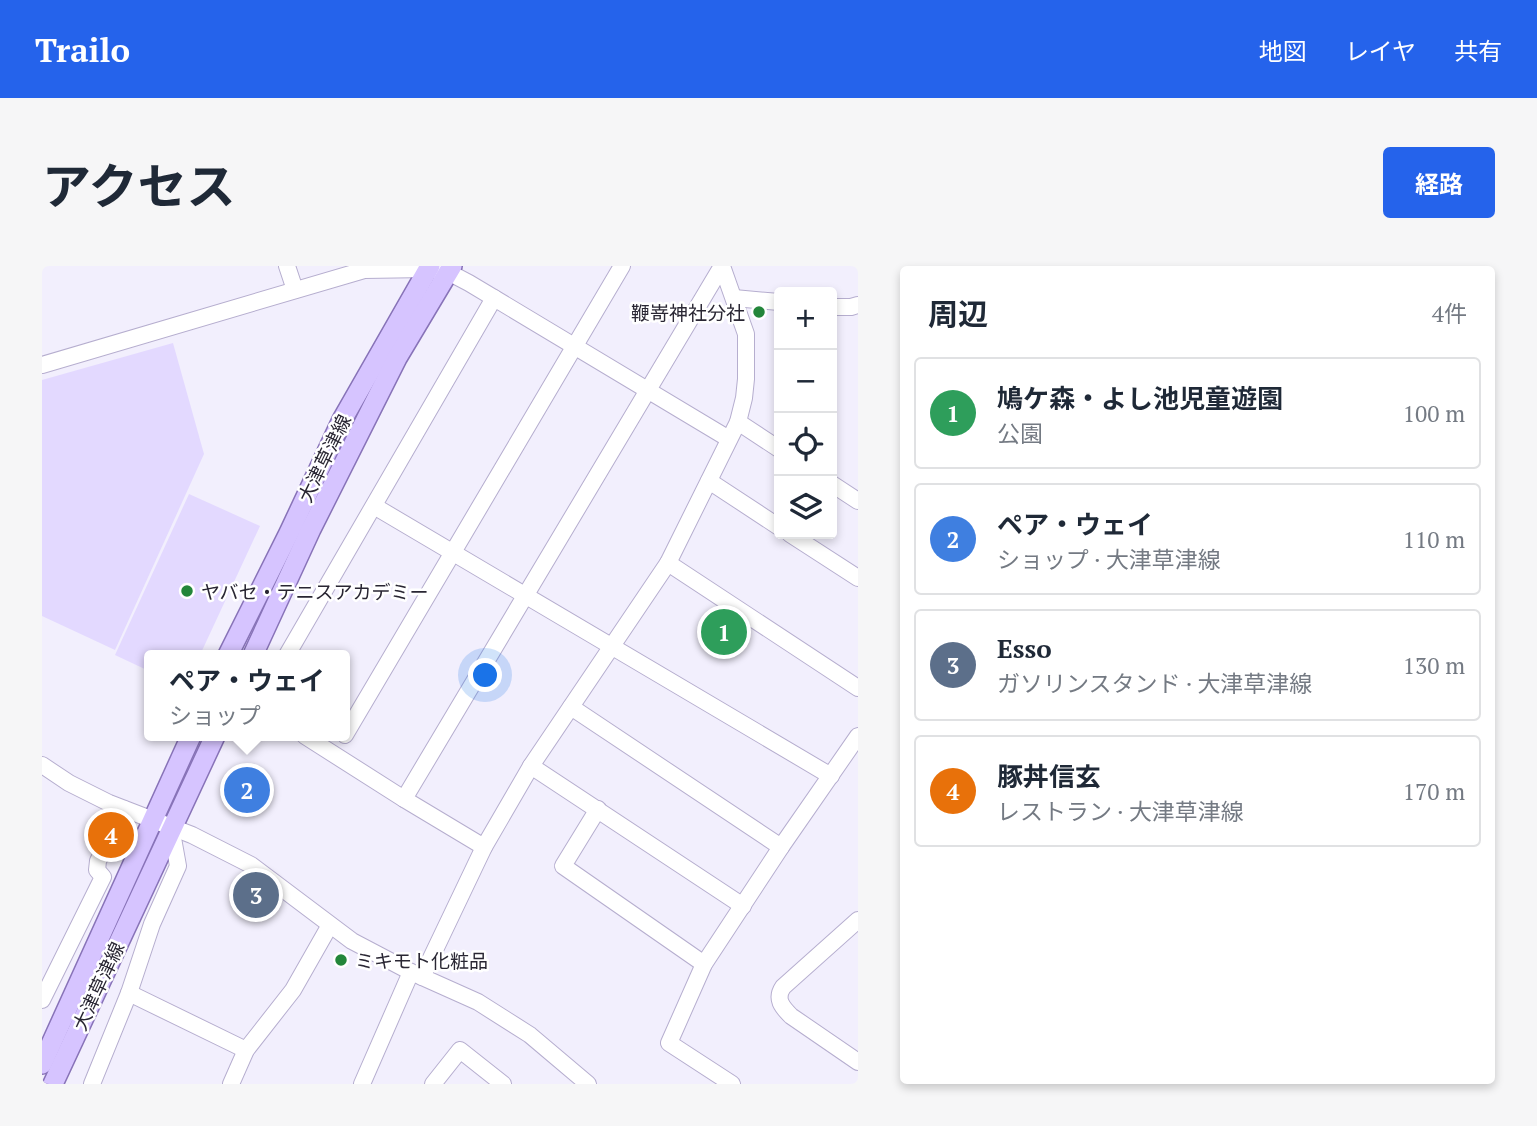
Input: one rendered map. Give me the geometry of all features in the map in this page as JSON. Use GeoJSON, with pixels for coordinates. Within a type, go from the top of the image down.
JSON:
{"type":"FeatureCollection","features":[{"type":"Feature","properties":{"kind":"main road","name":"大津草津線"},"geometry":{"type":"LineString","coordinates":[[230,650],[342,420],[440,268]]}},
{"type":"Feature","properties":{"kind":"main road","name":"大津草津線"},"geometry":{"type":"LineString","coordinates":[[255,650],[440,268]]}},
{"type":"Feature","properties":{"kind":"main road","name":"大津草津線"},"geometry":{"type":"LineString","coordinates":[[53,1084],[163,824],[189,741]]}},
{"type":"Feature","properties":{"kind":"main road","name":"大津草津線"},"geometry":{"type":"LineString","coordinates":[[42,1064],[163,824],[212,741]]}},
{"type":"Feature","properties":{"kind":"street"},"geometry":{"type":"LineString","coordinates":[[286,266],[295,290]]}},
{"type":"Feature","properties":{"kind":"street"},"geometry":{"type":"LineString","coordinates":[[350,727],[622,266]]}},
{"type":"Feature","properties":{"kind":"street"},"geometry":{"type":"LineString","coordinates":[[362,1084],[416,974],[484,847],[531,766],[668,563],[738,422],[746,379],[746,334],[722,266]]}},
{"type":"Feature","properties":{"kind":"street"},"geometry":{"type":"LineString","coordinates":[[404,799],[722,266]]}},
{"type":"Feature","properties":{"kind":"street"},"geometry":{"type":"LineString","coordinates":[[42,365],[364,270],[440,268],[730,439]]}},
{"type":"Feature","properties":{"kind":"street"},"geometry":{"type":"LineString","coordinates":[[290,650],[494,298]]}},
{"type":"Feature","properties":{"kind":"street"},"geometry":{"type":"LineString","coordinates":[[734,298],[774,302]]}},
{"type":"Feature","properties":{"kind":"street"},"geometry":{"type":"LineString","coordinates":[[837,308],[856,310]]}},
{"type":"Feature","properties":{"kind":"street"},"geometry":{"type":"LineString","coordinates":[[738,422],[774,446]]}},
{"type":"Feature","properties":{"kind":"street"},"geometry":{"type":"LineString","coordinates":[[709,481],[774,524]]}},
{"type":"Feature","properties":{"kind":"street"},"geometry":{"type":"LineString","coordinates":[[837,487],[858,501]]}},
{"type":"Feature","properties":{"kind":"street"},"geometry":{"type":"LineString","coordinates":[[374,506],[831,776]]}},
{"type":"Feature","properties":{"kind":"street"},"geometry":{"type":"LineString","coordinates":[[798,539],[858,578]]}},
{"type":"Feature","properties":{"kind":"street"},"geometry":{"type":"LineString","coordinates":[[668,563],[858,688]]}},
{"type":"Feature","properties":{"kind":"street"},"geometry":{"type":"LineString","coordinates":[[571,707],[781,847]]}},
{"type":"Feature","properties":{"kind":"street"},"geometry":{"type":"LineString","coordinates":[[732,1084],[669,1042],[704,964],[858,736]]}},
{"type":"Feature","properties":{"kind":"street"},"geometry":{"type":"LineString","coordinates":[[312,741],[484,847]]}},
{"type":"Feature","properties":{"kind":"street"},"geometry":{"type":"LineString","coordinates":[[333,755],[341,741]]}},
{"type":"Feature","properties":{"kind":"street"},"geometry":{"type":"LineString","coordinates":[[42,765],[69,783],[124,809],[192,835],[251,865],[352,941],[478,1002],[530,1035],[588,1084]]}},
{"type":"Feature","properties":{"kind":"street"},"geometry":{"type":"LineString","coordinates":[[531,766],[743,906]]}},
{"type":"Feature","properties":{"kind":"street"},"geometry":{"type":"LineString","coordinates":[[42,1000],[103,877],[97,870],[98,861],[124,809]]}},
{"type":"Feature","properties":{"kind":"street"},"geometry":{"type":"LineString","coordinates":[[598,809],[563,866],[704,964]]}},
{"type":"Feature","properties":{"kind":"street"},"geometry":{"type":"LineString","coordinates":[[92,1084],[129,993],[152,924],[178,866],[163,824]]}},
{"type":"Feature","properties":{"kind":"street"},"geometry":{"type":"LineString","coordinates":[[855,1054],[791,1016],[782,1007],[779,993],[858,920]]}},
{"type":"Feature","properties":{"kind":"street"},"geometry":{"type":"LineString","coordinates":[[231,1084],[246,1049],[293,990],[330,925]]}},
{"type":"Feature","properties":{"kind":"street"},"geometry":{"type":"LineString","coordinates":[[129,993],[246,1049]]}},
{"type":"Feature","properties":{"kind":"street"},"geometry":{"type":"LineString","coordinates":[[433,1084],[460,1049],[503,1084]]}},
{"type":"Feature","properties":{"kind":"shaded area"},"geometry":{"type":"Polygon","coordinates":[[[173,343],[204,454],[115,650],[42,616],[42,380],[173,343]]]}},
{"type":"Feature","properties":{"kind":"shaded area","name":"ヤバセ・テニスアカデミー"},"geometry":{"type":"Polygon","coordinates":[[[189,494],[260,526],[202,650],[144,650],[144,669],[115,655],[189,494]]]}},
{"type":"Feature","properties":{"kind":"shaded area"},"geometry":{"type":"Polygon","coordinates":[[[720,606],[750,622],[727,657],[699,641],[720,606]]]}},
{"type":"Feature","properties":{"kind":"place","name":"鞭嵜神社分社"},"geometry":{"type":"Point","coordinates":[759,312]}},
{"type":"Feature","properties":{"kind":"place","name":"ヤバセ・テニスアカデミー"},"geometry":{"type":"Point","coordinates":[187,591]}},
{"type":"Feature","properties":{"kind":"place","name":"鳩ケ森・よし池児童遊園"},"geometry":{"type":"Point","coordinates":[724,632]}},
{"type":"Feature","properties":{"kind":"place","name":"ペア・ウェイ"},"geometry":{"type":"Point","coordinates":[247,790]}},
{"type":"Feature","properties":{"kind":"place","name":"豚丼信玄"},"geometry":{"type":"Point","coordinates":[111,835]}},
{"type":"Feature","properties":{"kind":"place","name":"Esso"},"geometry":{"type":"Point","coordinates":[256,895]}},
{"type":"Feature","properties":{"kind":"place","name":"ミキモト化粧品"},"geometry":{"type":"Point","coordinates":[341,960]}}]}
